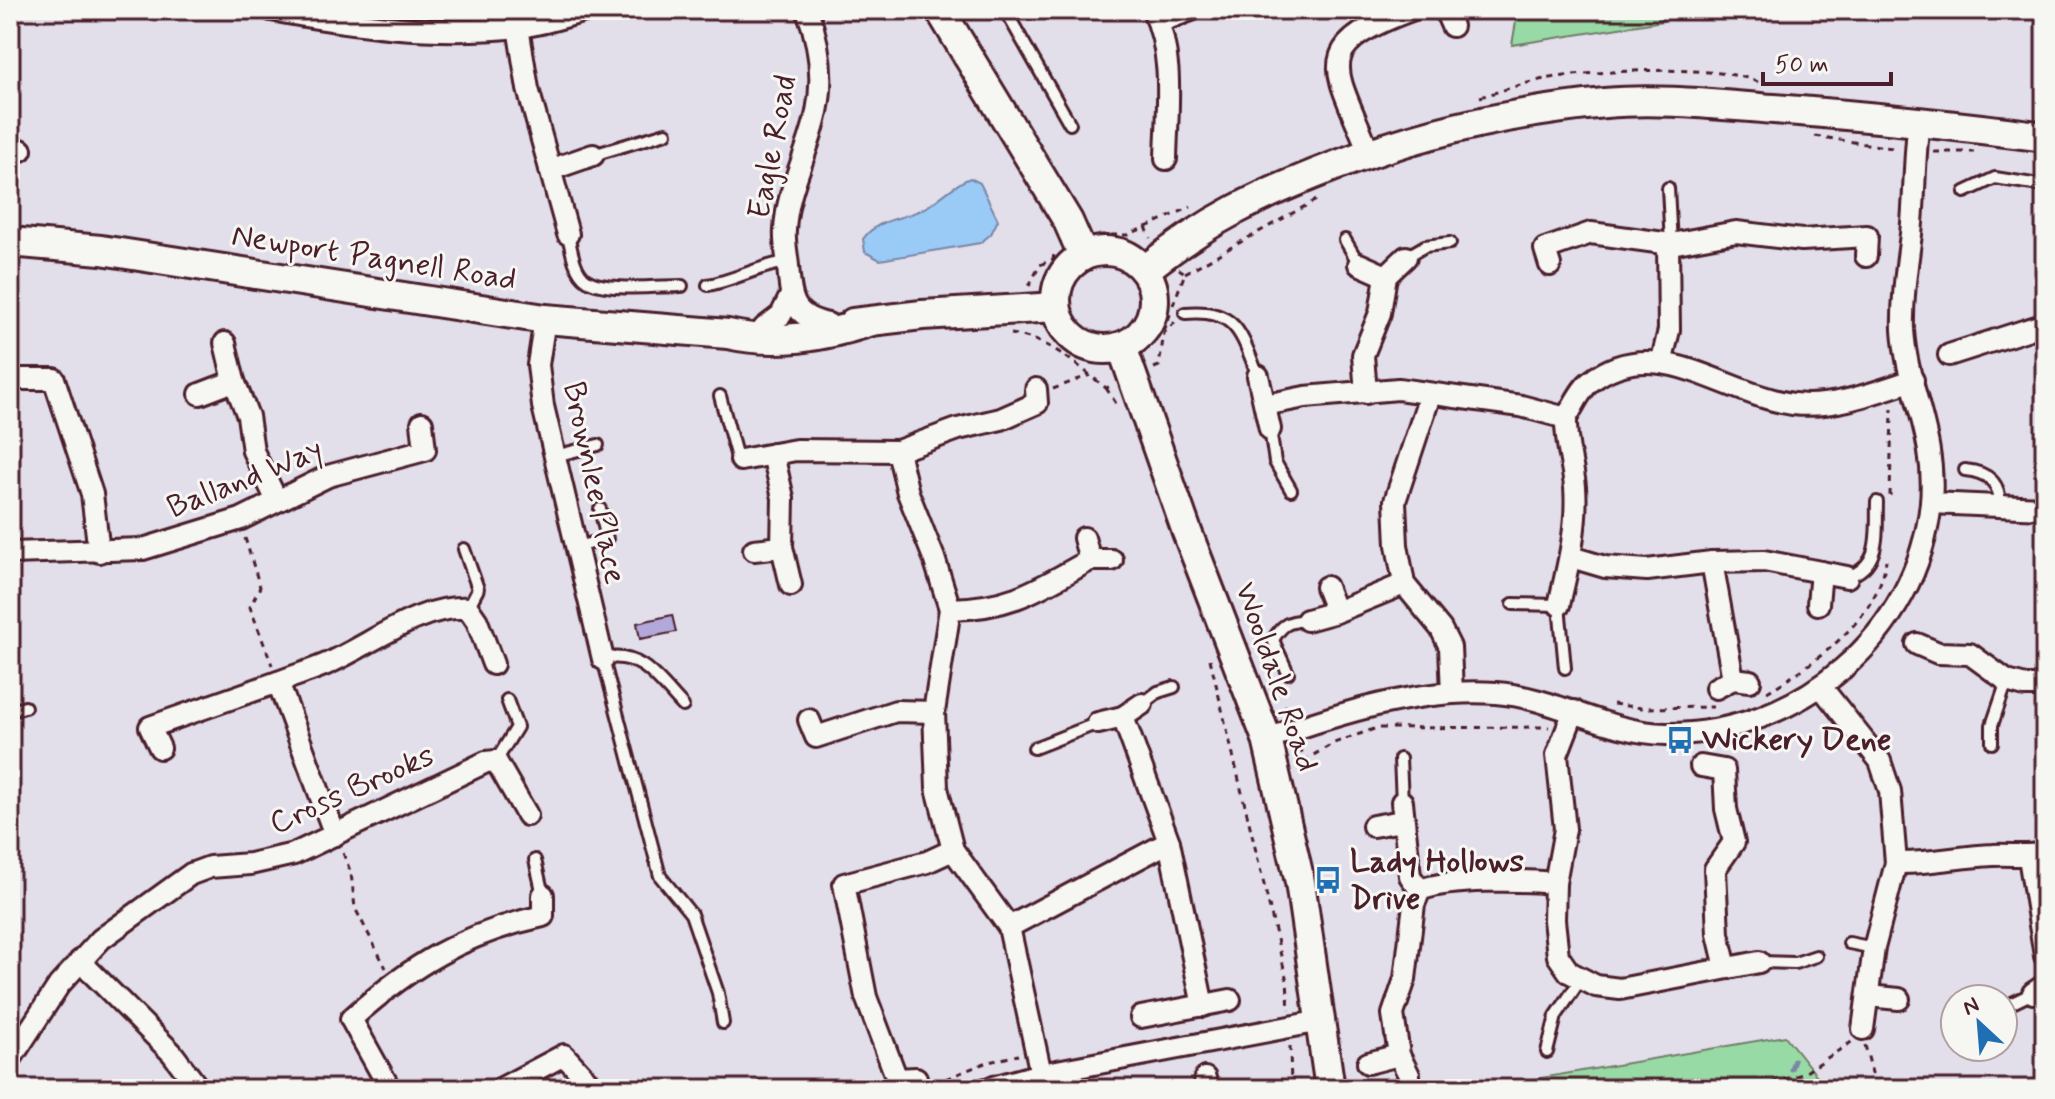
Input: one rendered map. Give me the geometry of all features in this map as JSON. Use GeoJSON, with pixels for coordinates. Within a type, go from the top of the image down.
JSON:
{"type":"FeatureCollection","features":[{"type":"Feature","properties":{"kind":"main road"},"geometry":{"type":"LineString","coordinates":[[940,10],[1079,245],[1117,252],[1153,264]]}},
{"type":"Feature","properties":{"kind":"main road"},"geometry":{"type":"LineString","coordinates":[[1153,264],[1211,220],[1272,189],[1369,152],[1496,118],[1607,103],[1685,102],[1919,120],[2045,137]]}},
{"type":"Feature","properties":{"kind":"main road","name":"Newport Pagnell Road"},"geometry":{"type":"LineString","coordinates":[[10,242],[101,250],[545,319],[728,334],[757,340],[830,335],[869,322]]}},
{"type":"Feature","properties":{"kind":"main road"},"geometry":{"type":"LineString","coordinates":[[1079,245],[1044,309],[1072,337],[1087,346],[1104,349],[1122,347],[1138,337],[1149,323],[1154,305],[1153,264]]}},
{"type":"Feature","properties":{"kind":"main road","name":"Newport Pagnell Road"},"geometry":{"type":"LineString","coordinates":[[728,334],[764,328],[869,322],[922,315],[1044,309]]}},
{"type":"Feature","properties":{"kind":"main road","name":"Wooldale Road"},"geometry":{"type":"LineString","coordinates":[[1122,347],[1187,532],[1280,734],[1330,1089]]}},
{"type":"Feature","properties":{"kind":"street"},"geometry":{"type":"LineString","coordinates":[[271,10],[338,23],[439,30],[518,27],[589,10]]}},
{"type":"Feature","properties":{"kind":"street","name":"Eagle Road"},"geometry":{"type":"LineString","coordinates":[[790,297],[785,232],[788,204],[817,113],[820,77],[817,42],[807,10]]}},
{"type":"Feature","properties":{"kind":"street"},"geometry":{"type":"LineString","coordinates":[[1166,159],[1168,74],[1156,16],[1191,10]]}},
{"type":"Feature","properties":{"kind":"street"},"geometry":{"type":"LineString","coordinates":[[1369,152],[1338,76],[1341,53],[1351,38],[1368,26],[1411,10]]}},
{"type":"Feature","properties":{"kind":"street"},"geometry":{"type":"LineString","coordinates":[[518,27],[528,89],[568,234]]}},
{"type":"Feature","properties":{"kind":"street"},"geometry":{"type":"LineString","coordinates":[[1280,734],[1402,699],[1452,693],[1497,693],[1537,699],[1571,721],[1663,734],[1700,731],[1775,713],[1822,688],[1864,649],[1895,609],[1911,575],[1931,503],[1930,454],[1903,332],[1919,120]]}},
{"type":"Feature","properties":{"kind":"street"},"geometry":{"type":"LineString","coordinates":[[550,170],[593,155]]}},
{"type":"Feature","properties":{"kind":"street"},"geometry":{"type":"LineString","coordinates":[[1550,265],[1545,249],[1591,233],[1669,244],[1736,232],[1802,240],[1867,236],[1866,256]]}},
{"type":"Feature","properties":{"kind":"street"},"geometry":{"type":"LineString","coordinates":[[1662,360],[1669,330],[1669,244]]}},
{"type":"Feature","properties":{"kind":"street"},"geometry":{"type":"LineString","coordinates":[[1366,393],[1363,355],[1380,313],[1386,276],[1406,257]]}},
{"type":"Feature","properties":{"kind":"street"},"geometry":{"type":"LineString","coordinates":[[1359,264],[1386,276]]}},
{"type":"Feature","properties":{"kind":"street"},"geometry":{"type":"LineString","coordinates":[[764,328],[781,315],[790,297],[800,312],[828,324]]}},
{"type":"Feature","properties":{"kind":"street","name":"Brownlee Place"},"geometry":{"type":"LineString","coordinates":[[545,319],[538,365],[555,456],[603,659]]}},
{"type":"Feature","properties":{"kind":"street"},"geometry":{"type":"LineString","coordinates":[[1949,355],[2045,324]]}},
{"type":"Feature","properties":{"kind":"street"},"geometry":{"type":"LineString","coordinates":[[225,343],[234,381],[248,416],[253,451],[276,499]]}},
{"type":"Feature","properties":{"kind":"street"},"geometry":{"type":"LineString","coordinates":[[1559,605],[1571,557],[1576,519],[1575,484],[1565,444],[1566,418],[1587,384],[1620,365],[1662,360],[1794,404],[1854,399],[1913,380]]}},
{"type":"Feature","properties":{"kind":"street"},"geometry":{"type":"LineString","coordinates":[[10,379],[55,369],[92,494],[99,552]]}},
{"type":"Feature","properties":{"kind":"street"},"geometry":{"type":"LineString","coordinates":[[1258,376],[1270,429]]}},
{"type":"Feature","properties":{"kind":"street"},"geometry":{"type":"LineString","coordinates":[[200,394],[234,381]]}},
{"type":"Feature","properties":{"kind":"street"},"geometry":{"type":"LineString","coordinates":[[741,460],[796,450],[898,451],[958,429],[1001,419],[1037,403],[1036,389]]}},
{"type":"Feature","properties":{"kind":"street"},"geometry":{"type":"LineString","coordinates":[[1265,405],[1305,397],[1398,389],[1521,406],[1566,418]]}},
{"type":"Feature","properties":{"kind":"street"},"geometry":{"type":"LineString","coordinates":[[1430,395],[1395,501],[1404,584],[1441,629],[1450,647],[1452,693]]}},
{"type":"Feature","properties":{"kind":"street","name":"Balland Way"},"geometry":{"type":"LineString","coordinates":[[10,553],[143,549],[241,519],[276,499],[328,476],[426,460],[422,423]]}},
{"type":"Feature","properties":{"kind":"street"},"geometry":{"type":"LineString","coordinates":[[898,451],[908,493],[950,609],[946,653],[934,712],[937,788],[953,850],[1009,927],[1041,1074]]}},
{"type":"Feature","properties":{"kind":"street"},"geometry":{"type":"LineString","coordinates":[[773,454],[783,498],[782,547],[791,585]]}},
{"type":"Feature","properties":{"kind":"street"},"geometry":{"type":"LineString","coordinates":[[1931,503],[2045,508]]}},
{"type":"Feature","properties":{"kind":"street"},"geometry":{"type":"LineString","coordinates":[[1084,538],[1090,560]]}},
{"type":"Feature","properties":{"kind":"street"},"geometry":{"type":"LineString","coordinates":[[754,550],[782,547]]}},
{"type":"Feature","properties":{"kind":"street"},"geometry":{"type":"LineString","coordinates":[[1571,557],[1605,567],[1647,570],[1712,562],[1764,561],[1847,577]]}},
{"type":"Feature","properties":{"kind":"street"},"geometry":{"type":"LineString","coordinates":[[950,609],[991,608],[1025,596],[1090,560],[1112,560]]}},
{"type":"Feature","properties":{"kind":"street"},"geometry":{"type":"LineString","coordinates":[[1712,562],[1735,690]]}},
{"type":"Feature","properties":{"kind":"street"},"geometry":{"type":"LineString","coordinates":[[1818,604],[1821,572]]}},
{"type":"Feature","properties":{"kind":"street"},"geometry":{"type":"LineString","coordinates":[[1307,620],[1336,612],[1404,584]]}},
{"type":"Feature","properties":{"kind":"street"},"geometry":{"type":"LineString","coordinates":[[1326,587],[1336,612]]}},
{"type":"Feature","properties":{"kind":"street"},"geometry":{"type":"LineString","coordinates":[[160,748],[150,727],[330,662],[420,617],[455,607],[468,608],[493,664]]}},
{"type":"Feature","properties":{"kind":"street"},"geometry":{"type":"LineString","coordinates":[[1917,644],[1938,653],[1970,654],[2007,681],[2025,686],[2045,686]]}},
{"type":"Feature","properties":{"kind":"street"},"geometry":{"type":"LineString","coordinates":[[278,682],[335,835]]}},
{"type":"Feature","properties":{"kind":"street"},"geometry":{"type":"LineString","coordinates":[[1822,688],[1880,761],[1890,791],[1896,863],[1874,948],[1863,1029]]}},
{"type":"Feature","properties":{"kind":"street"},"geometry":{"type":"LineString","coordinates":[[1098,723],[1123,717],[1142,704]]}},
{"type":"Feature","properties":{"kind":"street"},"geometry":{"type":"LineString","coordinates":[[809,720],[816,737],[896,711],[934,712]]}},
{"type":"Feature","properties":{"kind":"street"},"geometry":{"type":"LineString","coordinates":[[1123,717],[1169,842],[1203,1006]]}},
{"type":"Feature","properties":{"kind":"street"},"geometry":{"type":"LineString","coordinates":[[1571,721],[1557,755],[1565,829],[1555,883],[1554,920],[1558,956],[1569,972],[1581,979],[1620,989],[1759,962]]}},
{"type":"Feature","properties":{"kind":"street"},"geometry":{"type":"LineString","coordinates":[[496,761],[527,815]]}},
{"type":"Feature","properties":{"kind":"street","name":"Cross Brooks"},"geometry":{"type":"LineString","coordinates":[[10,1060],[59,985],[101,939],[191,874],[210,867],[250,864],[294,854],[496,761]]}},
{"type":"Feature","properties":{"kind":"street"},"geometry":{"type":"LineString","coordinates":[[1701,766],[1724,770],[1726,809],[1734,842],[1715,869],[1718,934],[1726,968]]}},
{"type":"Feature","properties":{"kind":"street"},"geometry":{"type":"LineString","coordinates":[[1373,826],[1402,812],[1410,876],[1420,890]]}},
{"type":"Feature","properties":{"kind":"street"},"geometry":{"type":"LineString","coordinates":[[1009,927],[1169,842]]}},
{"type":"Feature","properties":{"kind":"street"},"geometry":{"type":"LineString","coordinates":[[906,1083],[866,997],[844,884],[927,862],[953,850]]}},
{"type":"Feature","properties":{"kind":"street"},"geometry":{"type":"LineString","coordinates":[[1896,863],[1931,864],[1992,855],[2037,855],[2045,956]]}},
{"type":"Feature","properties":{"kind":"street"},"geometry":{"type":"LineString","coordinates":[[1409,1075],[1399,1055],[1393,1014],[1405,979],[1414,904],[1420,890],[1435,884],[1512,880],[1555,883]]}},
{"type":"Feature","properties":{"kind":"street"},"geometry":{"type":"LineString","coordinates":[[390,1089],[351,1019],[393,981],[467,939],[508,924],[543,916],[543,895]]}},
{"type":"Feature","properties":{"kind":"street"},"geometry":{"type":"LineString","coordinates":[[80,961],[172,1053],[199,1089]]}},
{"type":"Feature","properties":{"kind":"street"},"geometry":{"type":"LineString","coordinates":[[1868,996],[1899,999]]}},
{"type":"Feature","properties":{"kind":"street"},"geometry":{"type":"LineString","coordinates":[[1141,1017],[1230,1000]]}},
{"type":"Feature","properties":{"kind":"street"},"geometry":{"type":"LineString","coordinates":[[986,1089],[1041,1074],[1321,1021]]}},
{"type":"Feature","properties":{"kind":"street"},"geometry":{"type":"LineString","coordinates":[[500,1089],[564,1055],[595,1089]]}},
{"type":"Feature","properties":{"kind":"street"},"geometry":{"type":"LineString","coordinates":[[1368,1063],[1399,1055]]}},
{"type":"Feature","properties":{"kind":"lane"},"geometry":{"type":"LineString","coordinates":[[1005,10],[1070,124]]}},
{"type":"Feature","properties":{"kind":"lane"},"geometry":{"type":"LineString","coordinates":[[593,155],[666,133]]}},
{"type":"Feature","properties":{"kind":"lane"},"geometry":{"type":"LineString","coordinates":[[1965,192],[1995,178],[2045,186]]}},
{"type":"Feature","properties":{"kind":"lane"},"geometry":{"type":"LineString","coordinates":[[1668,188],[1669,244]]}},
{"type":"Feature","properties":{"kind":"lane"},"geometry":{"type":"LineString","coordinates":[[568,234],[576,266],[586,280],[603,286],[682,286]]}},
{"type":"Feature","properties":{"kind":"lane"},"geometry":{"type":"LineString","coordinates":[[1345,240],[1359,264]]}},
{"type":"Feature","properties":{"kind":"lane"},"geometry":{"type":"LineString","coordinates":[[1406,257],[1425,246],[1450,243]]}},
{"type":"Feature","properties":{"kind":"lane"},"geometry":{"type":"LineString","coordinates":[[708,285],[734,280],[768,264],[788,262]]}},
{"type":"Feature","properties":{"kind":"lane"},"geometry":{"type":"LineString","coordinates":[[1185,313],[1208,311],[1227,318],[1241,333],[1258,376]]}},
{"type":"Feature","properties":{"kind":"lane"},"geometry":{"type":"LineString","coordinates":[[720,396],[737,458],[741,460]]}},
{"type":"Feature","properties":{"kind":"lane"},"geometry":{"type":"LineString","coordinates":[[1270,429],[1275,462],[1291,490]]}},
{"type":"Feature","properties":{"kind":"lane"},"geometry":{"type":"LineString","coordinates":[[555,456],[598,445]]}},
{"type":"Feature","properties":{"kind":"lane"},"geometry":{"type":"LineString","coordinates":[[1965,470],[1981,471],[1994,481],[2000,496],[2000,508]]}},
{"type":"Feature","properties":{"kind":"lane"},"geometry":{"type":"LineString","coordinates":[[1847,577],[1861,572],[1875,551],[1877,502]]}},
{"type":"Feature","properties":{"kind":"lane"},"geometry":{"type":"LineString","coordinates":[[577,547],[607,539],[600,509]]}},
{"type":"Feature","properties":{"kind":"lane"},"geometry":{"type":"LineString","coordinates":[[464,549],[478,589],[468,608]]}},
{"type":"Feature","properties":{"kind":"lane"},"geometry":{"type":"LineString","coordinates":[[1513,604],[1559,605],[1565,668]]}},
{"type":"Feature","properties":{"kind":"lane"},"geometry":{"type":"LineString","coordinates":[[1288,673],[1273,640],[1279,628],[1290,621],[1307,620]]}},
{"type":"Feature","properties":{"kind":"lane"},"geometry":{"type":"LineString","coordinates":[[683,706],[645,667],[621,655],[603,659],[660,876],[691,914],[718,993],[723,1023]]}},
{"type":"Feature","properties":{"kind":"lane"},"geometry":{"type":"LineString","coordinates":[[1992,743],[1992,725],[2007,681]]}},
{"type":"Feature","properties":{"kind":"lane"},"geometry":{"type":"LineString","coordinates":[[1142,704],[1158,692],[1174,687]]}},
{"type":"Feature","properties":{"kind":"lane"},"geometry":{"type":"LineString","coordinates":[[496,761],[517,727],[507,700]]}},
{"type":"Feature","properties":{"kind":"lane"},"geometry":{"type":"LineString","coordinates":[[10,711],[25,707]]}},
{"type":"Feature","properties":{"kind":"lane"},"geometry":{"type":"LineString","coordinates":[[1034,748],[1098,723]]}},
{"type":"Feature","properties":{"kind":"lane"},"geometry":{"type":"LineString","coordinates":[[1400,759],[1402,812]]}},
{"type":"Feature","properties":{"kind":"lane"},"geometry":{"type":"LineString","coordinates":[[535,860],[543,895]]}},
{"type":"Feature","properties":{"kind":"lane"},"geometry":{"type":"LineString","coordinates":[[1849,943],[1874,948]]}},
{"type":"Feature","properties":{"kind":"lane"},"geometry":{"type":"LineString","coordinates":[[1759,962],[1795,963],[1816,956]]}},
{"type":"Feature","properties":{"kind":"lane"},"geometry":{"type":"LineString","coordinates":[[1547,1052],[1556,1016],[1581,979]]}},
{"type":"Feature","properties":{"kind":"lane"},"geometry":{"type":"LineString","coordinates":[[2019,999],[2039,989]]}},
{"type":"Feature","properties":{"kind":"path"},"geometry":{"type":"LineString","coordinates":[[1807,134],[1945,154],[1985,151]]}},
{"type":"Feature","properties":{"kind":"path"},"geometry":{"type":"LineString","coordinates":[[1164,333],[1185,273],[1320,197]]}},
{"type":"Feature","properties":{"kind":"path"},"geometry":{"type":"LineString","coordinates":[[1044,309],[1027,289],[1040,265],[1053,259],[1057,242],[1079,245],[1085,227],[1099,235],[1115,236],[1146,227],[1153,264],[1185,273]]}},
{"type":"Feature","properties":{"kind":"path"},"geometry":{"type":"LineString","coordinates":[[1036,389],[1060,389],[1090,375]]}},
{"type":"Feature","properties":{"kind":"path"},"geometry":{"type":"LineString","coordinates":[[1890,509],[1892,387]]}},
{"type":"Feature","properties":{"kind":"path"},"geometry":{"type":"LineString","coordinates":[[241,519],[260,587],[250,607],[278,682]]}},
{"type":"Feature","properties":{"kind":"path"},"geometry":{"type":"LineString","coordinates":[[1604,703],[1642,708],[1735,690],[1808,667],[1855,624],[1885,574],[1888,551]]}},
{"type":"Feature","properties":{"kind":"path"},"geometry":{"type":"LineString","coordinates":[[1208,648],[1287,981],[1291,1089]]}},
{"type":"Feature","properties":{"kind":"path"},"geometry":{"type":"LineString","coordinates":[[1285,705],[1280,734],[1305,760],[1334,743],[1377,728],[1553,727],[1571,721]]}},
{"type":"Feature","properties":{"kind":"path"},"geometry":{"type":"LineString","coordinates":[[335,835],[351,873],[355,908],[393,981]]}},
{"type":"Feature","properties":{"kind":"path"},"geometry":{"type":"LineString","coordinates":[[1749,1089],[1803,1074],[1850,1044],[1863,1029]]}},
{"type":"Feature","properties":{"kind":"path"},"geometry":{"type":"LineString","coordinates":[[1863,1029],[1866,1060],[1876,1089]]}},
{"type":"Feature","properties":{"kind":"path"},"geometry":{"type":"LineString","coordinates":[[906,1083],[1037,1051]]}},
{"type":"Feature","properties":{"kind":"green space"},"geometry":{"type":"Polygon","coordinates":[[[1518,10],[1656,10],[1663,21],[1512,45],[1518,10]]]}},
{"type":"Feature","properties":{"kind":"green space"},"geometry":{"type":"Polygon","coordinates":[[[1785,1036],[1824,1085],[1821,1089],[1477,1089],[1785,1036]]]}},
{"type":"Feature","properties":{"kind":"water"},"geometry":{"type":"Polygon","coordinates":[[[970,178],[980,183],[998,220],[991,234],[980,243],[880,260],[865,252],[863,239],[876,227],[923,209],[970,178]]]}},
{"type":"Feature","properties":{"kind":"building"},"geometry":{"type":"Polygon","coordinates":[[[672,615],[676,632],[640,639],[637,623],[672,615]]]}},
{"type":"Feature","properties":{"kind":"waterway"},"geometry":{"type":"LineString","coordinates":[[1791,1069],[1794,1060]]}},
{"type":"Feature","properties":{"kind":"place","name":"Wickery Dene"},"geometry":{"type":"Point","coordinates":[1680,740]}},
{"type":"Feature","properties":{"kind":"place","name":"Lady Hollows Drive"},"geometry":{"type":"Point","coordinates":[1328,880]}}]}
